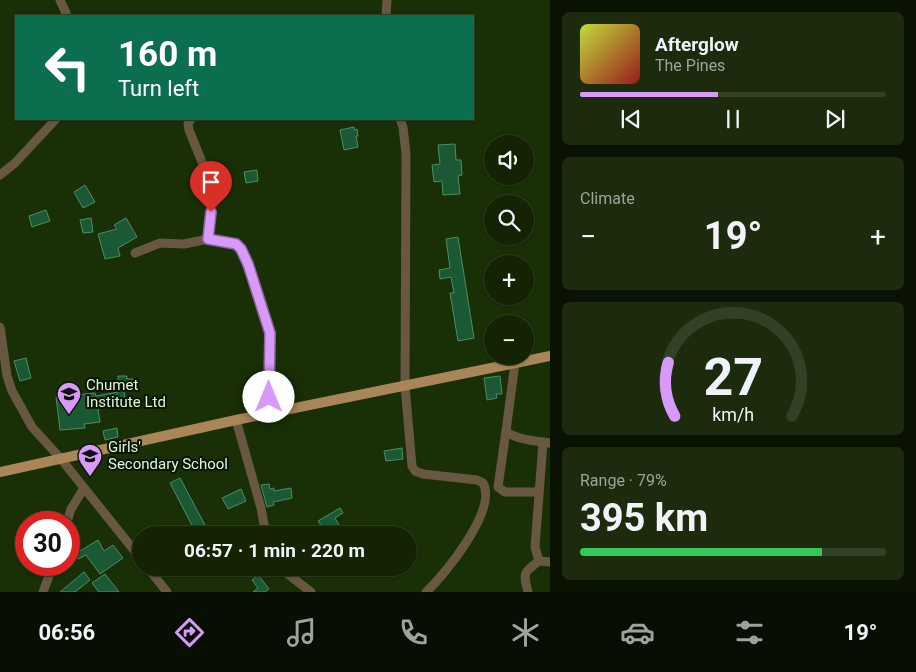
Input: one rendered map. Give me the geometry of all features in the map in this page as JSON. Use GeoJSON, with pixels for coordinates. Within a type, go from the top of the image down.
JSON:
{"type":"FeatureCollection","features":[{"type":"Feature","properties":{"kind":"main road"},"geometry":{"type":"LineString","coordinates":[[534,359],[550,356]]}},
{"type":"Feature","properties":{"kind":"main road"},"geometry":{"type":"LineString","coordinates":[[0,472],[269,413],[505,365]]}},
{"type":"Feature","properties":{"kind":"street"},"geometry":{"type":"LineString","coordinates":[[60,0],[65,15]]}},
{"type":"Feature","properties":{"kind":"street"},"geometry":{"type":"LineString","coordinates":[[386,15],[387,0]]}},
{"type":"Feature","properties":{"kind":"street"},"geometry":{"type":"LineString","coordinates":[[0,175],[22,156],[55,120]]}},
{"type":"Feature","properties":{"kind":"street"},"geometry":{"type":"LineString","coordinates":[[190,120],[188,124],[189,130],[208,177],[211,212],[208,239]]}},
{"type":"Feature","properties":{"kind":"street"},"geometry":{"type":"LineString","coordinates":[[400,120],[406,154],[406,386],[412,466],[415,471],[424,474],[477,480],[483,483],[486,490],[480,518],[446,573],[426,592]]}},
{"type":"Feature","properties":{"kind":"street"},"geometry":{"type":"LineString","coordinates":[[134,253],[160,243],[184,244],[208,239],[236,244],[241,249],[248,264],[270,333],[269,413]]}},
{"type":"Feature","properties":{"kind":"street"},"geometry":{"type":"LineString","coordinates":[[0,327],[4,375],[32,427],[61,459],[132,548]]}},
{"type":"Feature","properties":{"kind":"street"},"geometry":{"type":"LineString","coordinates":[[514,365],[498,487],[505,492],[538,492]]}},
{"type":"Feature","properties":{"kind":"street"},"geometry":{"type":"LineString","coordinates":[[236,420],[264,526]]}},
{"type":"Feature","properties":{"kind":"street"},"geometry":{"type":"LineString","coordinates":[[506,431],[509,434],[547,443],[538,492],[535,547],[539,561]]}},
{"type":"Feature","properties":{"kind":"street"},"geometry":{"type":"LineString","coordinates":[[71,511],[84,488]]}},
{"type":"Feature","properties":{"kind":"street"},"geometry":{"type":"LineString","coordinates":[[528,592],[524,577],[525,572],[539,561],[550,562]]}},
{"type":"Feature","properties":{"kind":"street"},"geometry":{"type":"LineString","coordinates":[[42,592],[49,576]]}},
{"type":"Feature","properties":{"kind":"street"},"geometry":{"type":"LineString","coordinates":[[154,576],[167,592]]}},
{"type":"Feature","properties":{"kind":"street"},"geometry":{"type":"LineString","coordinates":[[290,576],[311,592]]}},
{"type":"Feature","properties":{"kind":"building"},"geometry":{"type":"Polygon","coordinates":[[[354,127],[354,130],[357,129],[358,147],[344,150],[340,130],[354,127]]]}},
{"type":"Feature","properties":{"kind":"building"},"geometry":{"type":"Polygon","coordinates":[[[455,144],[456,160],[461,160],[462,175],[458,176],[460,194],[443,195],[442,181],[434,182],[432,165],[440,164],[438,145],[455,144]]]}},
{"type":"Feature","properties":{"kind":"building"},"geometry":{"type":"Polygon","coordinates":[[[257,170],[258,181],[246,183],[244,172],[257,170]]]}},
{"type":"Feature","properties":{"kind":"building"},"geometry":{"type":"Polygon","coordinates":[[[85,185],[95,202],[83,208],[74,192],[85,185]]]}},
{"type":"Feature","properties":{"kind":"building"},"geometry":{"type":"Polygon","coordinates":[[[46,210],[50,221],[32,227],[29,216],[46,210]]]}},
{"type":"Feature","properties":{"kind":"building"},"geometry":{"type":"Polygon","coordinates":[[[91,218],[93,232],[83,233],[80,220],[91,218]]]}},
{"type":"Feature","properties":{"kind":"building"},"geometry":{"type":"Polygon","coordinates":[[[126,218],[137,237],[118,248],[120,256],[105,259],[98,234],[117,229],[114,225],[126,218]]]}},
{"type":"Feature","properties":{"kind":"building"},"geometry":{"type":"Polygon","coordinates":[[[458,237],[474,338],[458,341],[450,293],[454,293],[451,277],[440,279],[439,270],[450,268],[446,239],[458,237]]]}},
{"type":"Feature","properties":{"kind":"building"},"geometry":{"type":"Polygon","coordinates":[[[26,358],[31,378],[20,381],[14,361],[26,358]]]}},
{"type":"Feature","properties":{"kind":"building"},"geometry":{"type":"Polygon","coordinates":[[[118,376],[136,379],[136,387],[124,387],[125,401],[120,401],[120,399],[97,402],[100,422],[84,424],[85,428],[60,430],[56,397],[95,393],[96,396],[118,392],[118,376]]]}},
{"type":"Feature","properties":{"kind":"building"},"geometry":{"type":"Polygon","coordinates":[[[500,376],[502,394],[496,394],[497,398],[487,400],[484,378],[500,376]]]}},
{"type":"Feature","properties":{"kind":"building"},"geometry":{"type":"Polygon","coordinates":[[[117,428],[118,437],[105,440],[103,431],[117,428]]]}},
{"type":"Feature","properties":{"kind":"building"},"geometry":{"type":"Polygon","coordinates":[[[402,448],[403,459],[386,461],[384,451],[402,448]]]}},
{"type":"Feature","properties":{"kind":"building"},"geometry":{"type":"Polygon","coordinates":[[[180,478],[205,526],[192,526],[170,483],[180,478]]]}},
{"type":"Feature","properties":{"kind":"building"},"geometry":{"type":"Polygon","coordinates":[[[269,484],[270,489],[274,488],[274,491],[291,488],[292,498],[273,502],[274,505],[267,507],[261,485],[269,484]]]}},
{"type":"Feature","properties":{"kind":"building"},"geometry":{"type":"Polygon","coordinates":[[[241,489],[246,501],[228,509],[222,498],[241,489]]]}},
{"type":"Feature","properties":{"kind":"building"},"geometry":{"type":"Polygon","coordinates":[[[340,508],[343,513],[335,518],[339,525],[337,526],[321,526],[318,521],[340,508]]]}},
{"type":"Feature","properties":{"kind":"building"},"geometry":{"type":"Polygon","coordinates":[[[98,540],[104,551],[113,545],[123,558],[100,574],[86,555],[80,558],[80,551],[98,540]]]}},
{"type":"Feature","properties":{"kind":"building"},"geometry":{"type":"Polygon","coordinates":[[[84,572],[90,580],[75,592],[60,592],[80,576],[84,572]]]}},
{"type":"Feature","properties":{"kind":"building"},"geometry":{"type":"Polygon","coordinates":[[[105,574],[119,592],[99,592],[92,583],[105,574]]]}},
{"type":"Feature","properties":{"kind":"building"},"geometry":{"type":"Polygon","coordinates":[[[259,576],[269,589],[265,592],[253,592],[258,588],[252,580],[259,576]]]}},
{"type":"Feature","properties":{"kind":"place","name":"Chumet Institute Ltd"},"geometry":{"type":"Point","coordinates":[69,415]}},
{"type":"Feature","properties":{"kind":"place","name":"Girls' Secondary School"},"geometry":{"type":"Point","coordinates":[90,477]}},
{"type":"Feature","properties":{"kind":"route"},"geometry":{"type":"LineString","coordinates":[[211,212],[208,239],[227,241],[236,244],[241,249],[248,264],[270,333],[269,397]]}}]}
